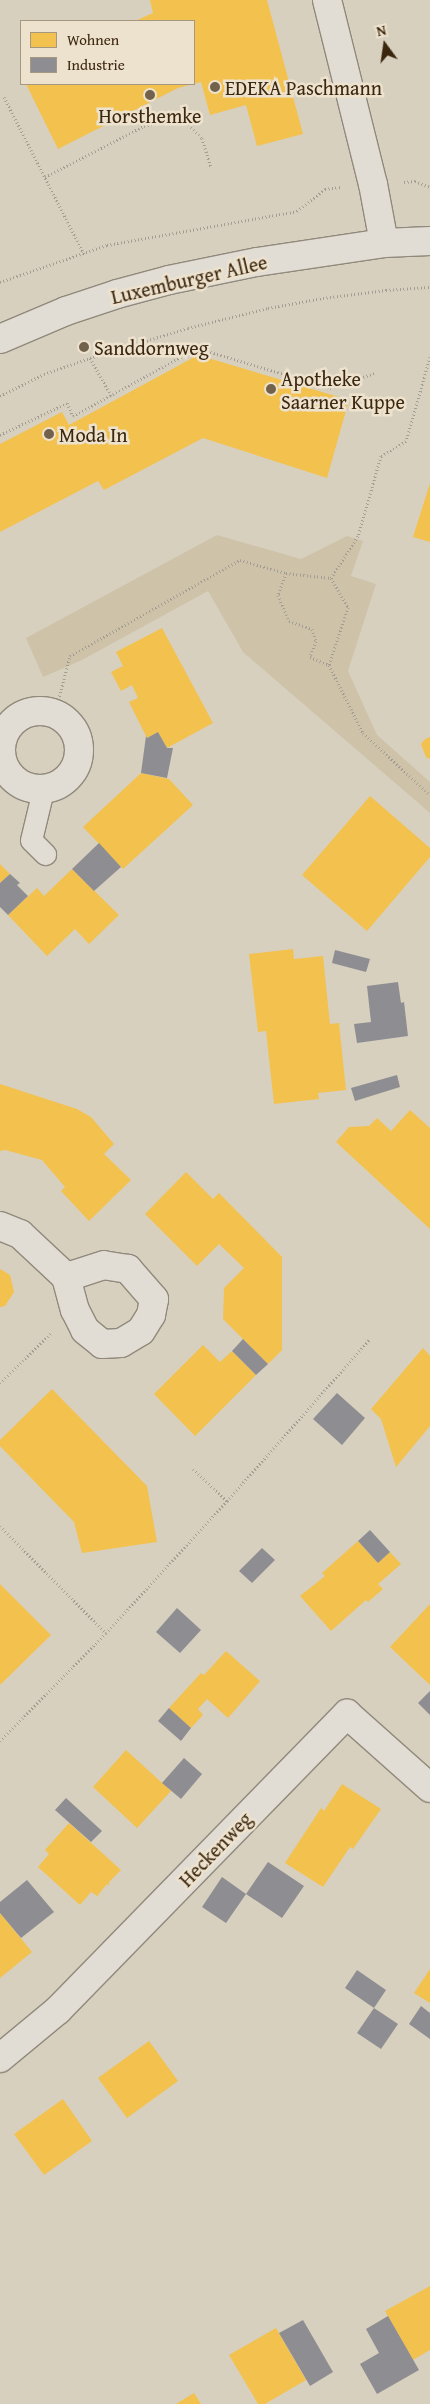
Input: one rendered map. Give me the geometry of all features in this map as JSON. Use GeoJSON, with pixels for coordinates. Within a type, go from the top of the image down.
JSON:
{"type":"FeatureCollection","features":[{"type":"Feature","properties":{"kind":"street"},"geometry":{"type":"LineString","coordinates":[[327,0],[373,184],[384,243]]}},
{"type":"Feature","properties":{"kind":"street","name":"Luxemburger Allee"},"geometry":{"type":"LineString","coordinates":[[0,339],[66,311],[117,294],[169,280],[257,262],[384,243],[430,241]]}},
{"type":"Feature","properties":{"kind":"street"},"geometry":{"type":"LineString","coordinates":[[34,711],[55,713],[72,726],[80,746],[76,767],[62,783],[42,790],[17,783],[1,762],[1,735],[15,718],[34,711]]}},
{"type":"Feature","properties":{"kind":"street"},"geometry":{"type":"LineString","coordinates":[[0,1226],[20,1234],[66,1278],[75,1310],[85,1330],[102,1344],[121,1343],[141,1331],[152,1315],[154,1299],[128,1269],[104,1265],[66,1278]]}},
{"type":"Feature","properties":{"kind":"street","name":"Heckenweg"},"geometry":{"type":"LineString","coordinates":[[0,2058],[58,2010],[347,1714],[430,1788]]}},
{"type":"Feature","properties":{"kind":"lane"},"geometry":{"type":"LineString","coordinates":[[42,790],[31,840],[45,854]]}},
{"type":"Feature","properties":{"kind":"path"},"geometry":{"type":"LineString","coordinates":[[4,97],[84,254]]}},
{"type":"Feature","properties":{"kind":"path"},"geometry":{"type":"LineString","coordinates":[[45,177],[144,126],[180,117],[202,138],[211,167]]}},
{"type":"Feature","properties":{"kind":"path"},"geometry":{"type":"LineString","coordinates":[[0,282],[107,245],[297,211],[325,189],[415,181],[430,187]]}},
{"type":"Feature","properties":{"kind":"path"},"geometry":{"type":"LineString","coordinates":[[0,396],[44,374],[188,328],[268,308],[377,291],[430,287]]}},
{"type":"Feature","properties":{"kind":"path"},"geometry":{"type":"LineString","coordinates":[[0,435],[67,403],[73,416],[197,348],[330,388],[375,373]]}},
{"type":"Feature","properties":{"kind":"path"},"geometry":{"type":"LineString","coordinates":[[331,578],[358,536],[381,456],[406,441],[430,357]]}},
{"type":"Feature","properties":{"kind":"path"},"geometry":{"type":"LineString","coordinates":[[90,358],[111,395]]}},
{"type":"Feature","properties":{"kind":"path"},"geometry":{"type":"LineString","coordinates":[[55,713],[70,656],[240,560],[286,573],[331,578]]}},
{"type":"Feature","properties":{"kind":"path"},"geometry":{"type":"LineString","coordinates":[[286,573],[278,595],[289,621],[312,629],[316,641],[310,657],[329,665],[362,733],[430,795]]}},
{"type":"Feature","properties":{"kind":"path"},"geometry":{"type":"LineString","coordinates":[[329,665],[348,607],[331,578]]}},
{"type":"Feature","properties":{"kind":"path"},"geometry":{"type":"LineString","coordinates":[[0,1383],[75,1310]]}},
{"type":"Feature","properties":{"kind":"path"},"geometry":{"type":"LineString","coordinates":[[0,1741],[106,1633],[227,1502],[369,1340]]}},
{"type":"Feature","properties":{"kind":"path"},"geometry":{"type":"LineString","coordinates":[[193,1469],[227,1502]]}},
{"type":"Feature","properties":{"kind":"path"},"geometry":{"type":"LineString","coordinates":[[0,1526],[106,1633]]}},
{"type":"Feature","properties":{"kind":"shaded area"},"geometry":{"type":"Polygon","coordinates":[[[217,535],[301,559],[347,536],[363,541],[351,576],[376,584],[348,671],[377,735],[430,782],[430,813],[243,652],[208,591],[82,660],[43,677],[26,638],[217,535]]]}},
{"type":"Feature","properties":{"kind":"building: Wohnen"},"geometry":{"type":"Polygon","coordinates":[[[150,0],[267,0],[303,134],[257,146],[246,105],[210,115],[201,82],[195,84],[195,20],[137,20],[153,13],[150,0]]]}},
{"type":"Feature","properties":{"kind":"building: Wohnen"},"geometry":{"type":"Polygon","coordinates":[[[26,85],[189,85],[178,88],[58,149],[26,85]]]}},
{"type":"Feature","properties":{"kind":"building: Wohnen"},"geometry":{"type":"Polygon","coordinates":[[[198,355],[349,400],[327,478],[203,438],[104,490],[98,481],[0,532],[0,444],[62,412],[69,425],[198,355]]]}},
{"type":"Feature","properties":{"kind":"building: Wohnen"},"geometry":{"type":"Polygon","coordinates":[[[430,483],[430,542],[413,537],[430,483]]]}},
{"type":"Feature","properties":{"kind":"building: Wohnen"},"geometry":{"type":"Polygon","coordinates":[[[162,628],[213,723],[167,748],[158,732],[147,738],[129,702],[138,698],[132,685],[121,691],[111,672],[123,666],[116,652],[162,628]]]}},
{"type":"Feature","properties":{"kind":"building: Wohnen"},"geometry":{"type":"Polygon","coordinates":[[[430,737],[430,759],[426,757],[421,744],[430,737]]]}},
{"type":"Feature","properties":{"kind":"building: Wohnen"},"geometry":{"type":"Polygon","coordinates":[[[141,773],[169,779],[193,805],[123,869],[83,827],[141,773]]]}},
{"type":"Feature","properties":{"kind":"building: Wohnen"},"geometry":{"type":"Polygon","coordinates":[[[370,796],[430,848],[430,857],[367,931],[302,875],[370,796]]]}},
{"type":"Feature","properties":{"kind":"building: Wohnen"},"geometry":{"type":"Polygon","coordinates":[[[0,864],[10,874],[0,883],[0,864]]]}},
{"type":"Feature","properties":{"kind":"building: Wohnen"},"geometry":{"type":"Polygon","coordinates":[[[72,869],[119,915],[89,944],[75,929],[47,956],[8,915],[37,888],[44,896],[72,869]]]}},
{"type":"Feature","properties":{"kind":"building: Wohnen"},"geometry":{"type":"Polygon","coordinates":[[[293,949],[294,959],[323,956],[330,1024],[339,1023],[346,1090],[318,1093],[319,1099],[274,1104],[266,1031],[258,1032],[249,954],[293,949]]]}},
{"type":"Feature","properties":{"kind":"building: Wohnen"},"geometry":{"type":"Polygon","coordinates":[[[0,1084],[77,1109],[91,1117],[114,1144],[104,1154],[131,1180],[89,1221],[61,1191],[65,1187],[42,1160],[5,1150],[0,1151],[0,1084]]]}},
{"type":"Feature","properties":{"kind":"building: Wohnen"},"geometry":{"type":"Polygon","coordinates":[[[410,1110],[430,1128],[430,1229],[336,1142],[349,1127],[369,1126],[377,1118],[391,1131],[410,1110]]]}},
{"type":"Feature","properties":{"kind":"building: Wohnen"},"geometry":{"type":"Polygon","coordinates":[[[186,1172],[213,1199],[219,1193],[282,1257],[282,1350],[268,1364],[223,1319],[224,1288],[244,1268],[219,1244],[197,1266],[145,1214],[186,1172]]]}},
{"type":"Feature","properties":{"kind":"building: Wohnen"},"geometry":{"type":"Polygon","coordinates":[[[0,1269],[10,1275],[14,1292],[5,1306],[0,1307],[0,1269]]]}},
{"type":"Feature","properties":{"kind":"building: Wohnen"},"geometry":{"type":"Polygon","coordinates":[[[203,1345],[220,1362],[232,1351],[256,1375],[195,1436],[154,1394],[203,1345]]]}},
{"type":"Feature","properties":{"kind":"building: Wohnen"},"geometry":{"type":"Polygon","coordinates":[[[423,1348],[430,1356],[430,1426],[396,1467],[381,1419],[371,1409],[423,1348]]]}},
{"type":"Feature","properties":{"kind":"building: Wohnen"},"geometry":{"type":"Polygon","coordinates":[[[52,1389],[147,1486],[157,1542],[82,1553],[74,1522],[0,1446],[0,1440],[52,1389]]]}},
{"type":"Feature","properties":{"kind":"building: Wohnen"},"geometry":{"type":"Polygon","coordinates":[[[358,1541],[378,1563],[390,1552],[401,1564],[378,1584],[383,1589],[368,1602],[366,1600],[331,1631],[300,1596],[325,1576],[322,1573],[358,1541]]]}},
{"type":"Feature","properties":{"kind":"building: Wohnen"},"geometry":{"type":"Polygon","coordinates":[[[0,1584],[51,1635],[0,1685],[0,1584]]]}},
{"type":"Feature","properties":{"kind":"building: Wohnen"},"geometry":{"type":"Polygon","coordinates":[[[430,1604],[430,1685],[390,1647],[430,1604]]]}},
{"type":"Feature","properties":{"kind":"building: Wohnen"},"geometry":{"type":"Polygon","coordinates":[[[226,1651],[260,1681],[228,1718],[207,1699],[198,1709],[203,1715],[191,1728],[169,1708],[201,1673],[204,1675],[226,1651]]]}},
{"type":"Feature","properties":{"kind":"building: Wohnen"},"geometry":{"type":"Polygon","coordinates":[[[126,1750],[171,1791],[137,1828],[93,1787],[126,1750]]]}},
{"type":"Feature","properties":{"kind":"building: Wohnen"},"geometry":{"type":"Polygon","coordinates":[[[342,1784],[381,1809],[353,1849],[350,1847],[323,1887],[285,1863],[321,1808],[324,1811],[342,1784]]]}},
{"type":"Feature","properties":{"kind":"building: Wohnen"},"geometry":{"type":"Polygon","coordinates":[[[69,1823],[121,1870],[109,1882],[109,1886],[107,1884],[98,1895],[99,1897],[91,1892],[80,1905],[38,1867],[49,1854],[45,1850],[69,1823]]]}},
{"type":"Feature","properties":{"kind":"building: Wohnen"},"geometry":{"type":"Polygon","coordinates":[[[0,1913],[32,1952],[0,1978],[0,1913]]]}},
{"type":"Feature","properties":{"kind":"building: Wohnen"},"geometry":{"type":"Polygon","coordinates":[[[430,1969],[430,2003],[414,1993],[430,1969]]]}},
{"type":"Feature","properties":{"kind":"building: Wohnen"},"geometry":{"type":"Polygon","coordinates":[[[149,2041],[178,2081],[127,2118],[98,2078],[149,2041]]]}},
{"type":"Feature","properties":{"kind":"building: Wohnen"},"geometry":{"type":"Polygon","coordinates":[[[63,2099],[92,2141],[44,2175],[14,2134],[63,2099]]]}},
{"type":"Feature","properties":{"kind":"building: Wohnen"},"geometry":{"type":"Polygon","coordinates":[[[430,2286],[430,2350],[413,2360],[385,2311],[430,2286]]]}},
{"type":"Feature","properties":{"kind":"building: Wohnen"},"geometry":{"type":"Polygon","coordinates":[[[276,2328],[306,2380],[265,2404],[258,2404],[229,2355],[276,2328]]]}},
{"type":"Feature","properties":{"kind":"building: Wohnen"},"geometry":{"type":"Polygon","coordinates":[[[194,2393],[201,2404],[176,2404],[194,2393]]]}},
{"type":"Feature","properties":{"kind":"building: Industrie"},"geometry":{"type":"Polygon","coordinates":[[[158,732],[167,748],[173,748],[167,778],[141,773],[146,736],[147,738],[158,732]]]}},
{"type":"Feature","properties":{"kind":"building: Industrie"},"geometry":{"type":"Polygon","coordinates":[[[99,843],[121,867],[94,891],[72,869],[99,843]]]}},
{"type":"Feature","properties":{"kind":"building: Industrie"},"geometry":{"type":"Polygon","coordinates":[[[10,874],[20,883],[17,885],[28,896],[8,915],[0,907],[0,883],[10,874]]]}},
{"type":"Feature","properties":{"kind":"building: Industrie"},"geometry":{"type":"Polygon","coordinates":[[[335,950],[370,959],[366,972],[332,963],[335,950]]]}},
{"type":"Feature","properties":{"kind":"building: Industrie"},"geometry":{"type":"Polygon","coordinates":[[[398,982],[401,1003],[404,1002],[408,1036],[357,1043],[354,1024],[371,1022],[367,986],[398,982]]]}},
{"type":"Feature","properties":{"kind":"building: Industrie"},"geometry":{"type":"Polygon","coordinates":[[[397,1075],[400,1087],[355,1101],[351,1088],[397,1075]]]}},
{"type":"Feature","properties":{"kind":"building: Industrie"},"geometry":{"type":"Polygon","coordinates":[[[243,1339],[268,1364],[256,1375],[232,1351],[243,1339]]]}},
{"type":"Feature","properties":{"kind":"building: Industrie"},"geometry":{"type":"Polygon","coordinates":[[[337,1393],[365,1418],[342,1445],[313,1419],[337,1393]]]}},
{"type":"Feature","properties":{"kind":"building: Industrie"},"geometry":{"type":"Polygon","coordinates":[[[370,1530],[390,1552],[378,1563],[358,1541],[370,1530]]]}},
{"type":"Feature","properties":{"kind":"building: Industrie"},"geometry":{"type":"Polygon","coordinates":[[[262,1548],[275,1560],[252,1583],[239,1571],[262,1548]]]}},
{"type":"Feature","properties":{"kind":"building: Industrie"},"geometry":{"type":"Polygon","coordinates":[[[177,1608],[201,1630],[180,1653],[156,1632],[177,1608]]]}},
{"type":"Feature","properties":{"kind":"building: Industrie"},"geometry":{"type":"Polygon","coordinates":[[[430,1691],[430,1715],[418,1703],[430,1691]]]}},
{"type":"Feature","properties":{"kind":"building: Industrie"},"geometry":{"type":"Polygon","coordinates":[[[169,1708],[191,1728],[181,1741],[158,1721],[169,1708]]]}},
{"type":"Feature","properties":{"kind":"building: Industrie"},"geometry":{"type":"Polygon","coordinates":[[[184,1758],[202,1774],[181,1799],[162,1783],[184,1758]]]}},
{"type":"Feature","properties":{"kind":"building: Industrie"},"geometry":{"type":"Polygon","coordinates":[[[66,1798],[102,1831],[91,1842],[55,1810],[66,1798]]]}},
{"type":"Feature","properties":{"kind":"building: Industrie"},"geometry":{"type":"Polygon","coordinates":[[[268,1862],[304,1886],[282,1918],[246,1894],[268,1862]]]}},
{"type":"Feature","properties":{"kind":"building: Industrie"},"geometry":{"type":"Polygon","coordinates":[[[222,1877],[246,1894],[226,1923],[202,1907],[222,1877]]]}},
{"type":"Feature","properties":{"kind":"building: Industrie"},"geometry":{"type":"Polygon","coordinates":[[[27,1880],[54,1912],[21,1938],[0,1913],[0,1902],[27,1880]]]}},
{"type":"Feature","properties":{"kind":"building: Industrie"},"geometry":{"type":"Polygon","coordinates":[[[357,1970],[386,1990],[374,2008],[345,1988],[357,1970]]]}},
{"type":"Feature","properties":{"kind":"building: Industrie"},"geometry":{"type":"Polygon","coordinates":[[[421,2006],[430,2013],[430,2039],[409,2024],[421,2006]]]}},
{"type":"Feature","properties":{"kind":"building: Industrie"},"geometry":{"type":"Polygon","coordinates":[[[374,2008],[398,2024],[381,2049],[357,2033],[374,2008]]]}},
{"type":"Feature","properties":{"kind":"building: Industrie"},"geometry":{"type":"Polygon","coordinates":[[[388,2316],[419,2370],[377,2394],[360,2364],[379,2353],[366,2329],[388,2316]]]}},
{"type":"Feature","properties":{"kind":"building: Industrie"},"geometry":{"type":"Polygon","coordinates":[[[303,2320],[333,2372],[310,2386],[279,2333],[303,2320]]]}},
{"type":"Feature","properties":{"kind":"place","name":"EDEKA Paschmann"},"geometry":{"type":"Point","coordinates":[215,87]}},
{"type":"Feature","properties":{"kind":"place","name":"Horsthemke"},"geometry":{"type":"Point","coordinates":[150,95]}},
{"type":"Feature","properties":{"kind":"place","name":"Sanddornweg"},"geometry":{"type":"Point","coordinates":[84,347]}},
{"type":"Feature","properties":{"kind":"place","name":"Apotheke Saarner Kuppe"},"geometry":{"type":"Point","coordinates":[271,389]}},
{"type":"Feature","properties":{"kind":"place","name":"Moda In"},"geometry":{"type":"Point","coordinates":[49,434]}}]}
